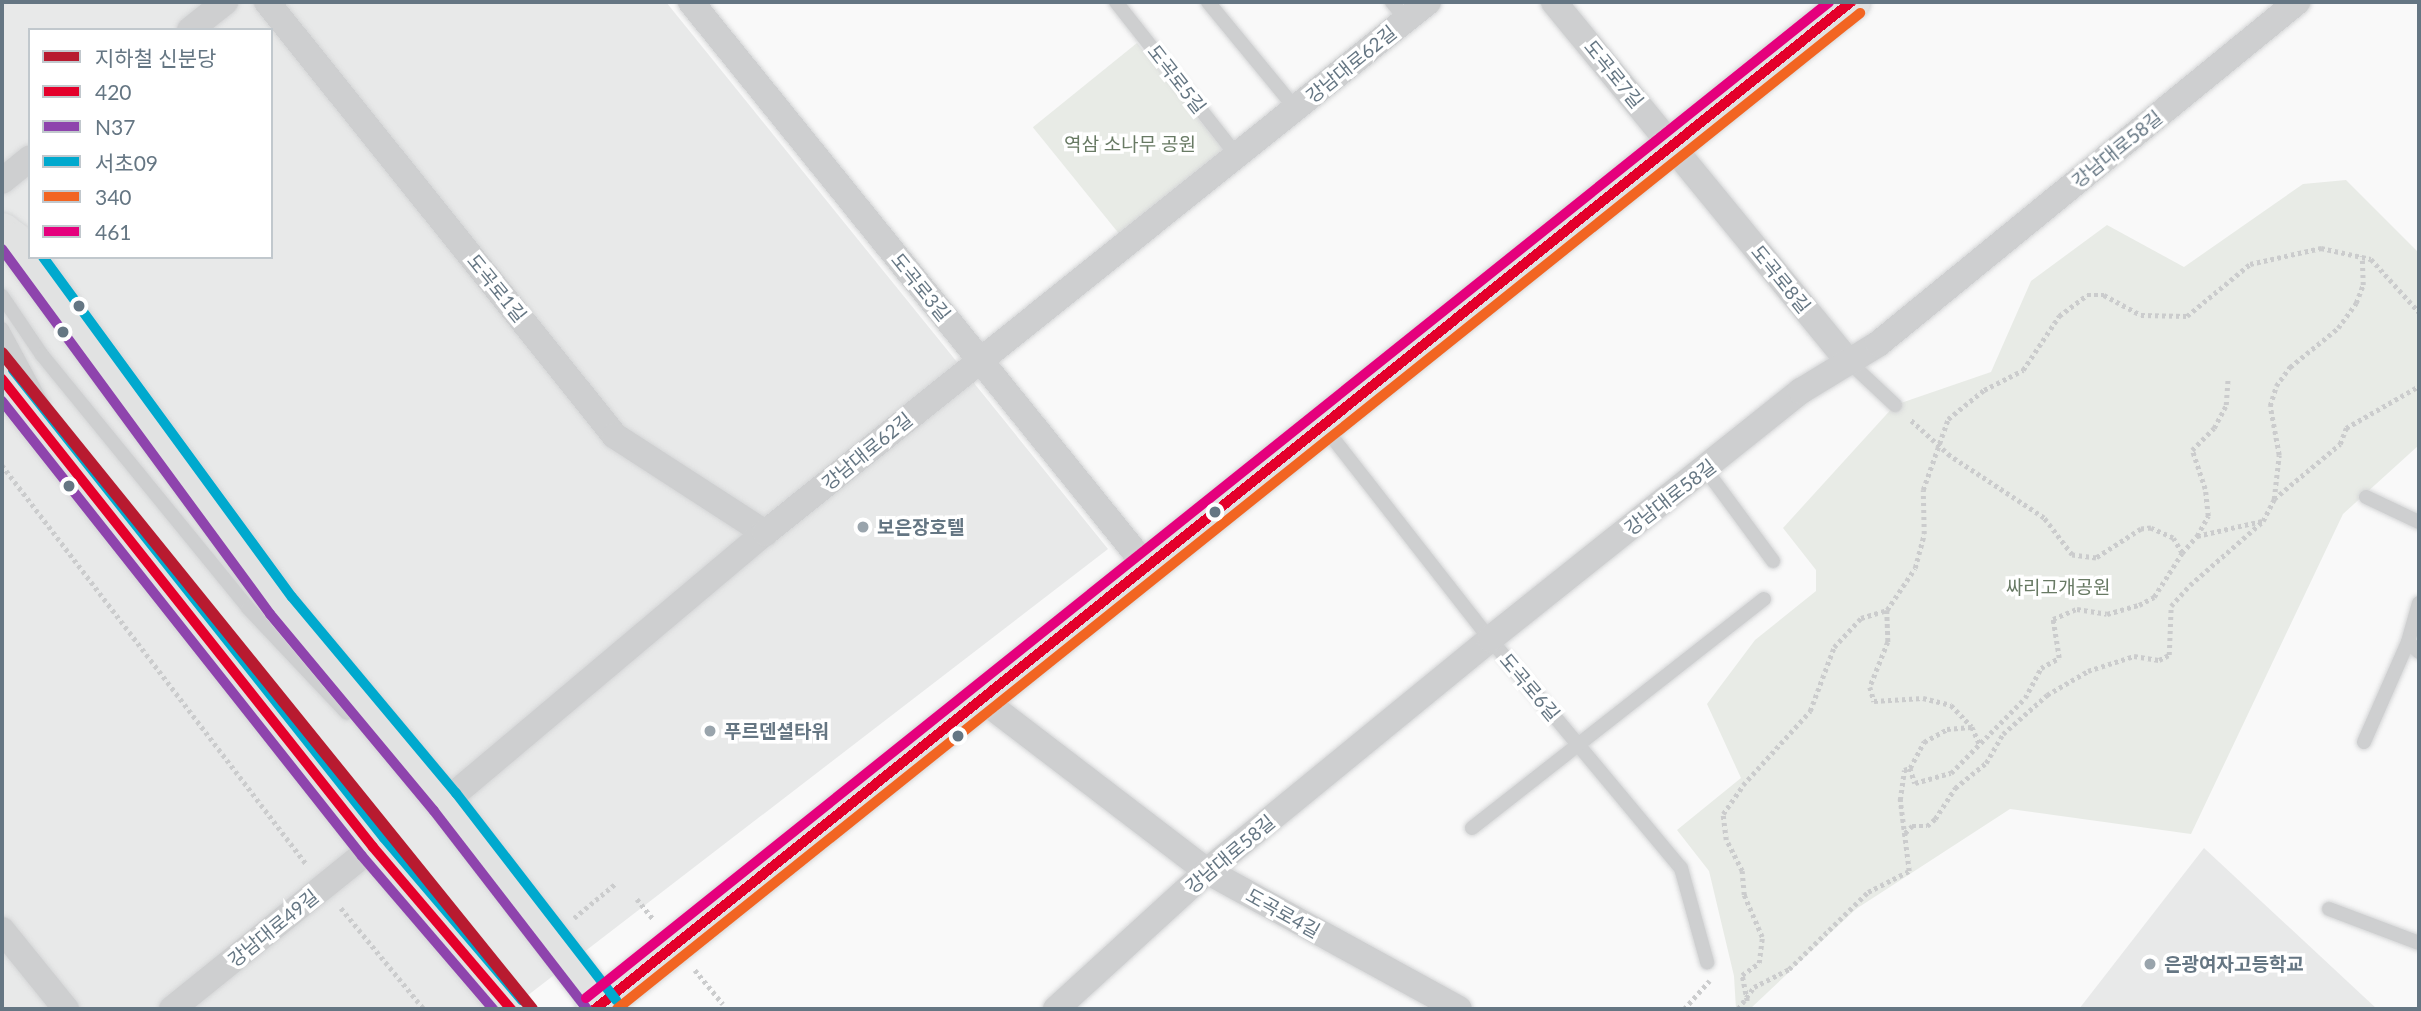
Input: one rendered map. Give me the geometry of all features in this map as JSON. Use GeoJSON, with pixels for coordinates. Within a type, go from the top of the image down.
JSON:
{"type":"FeatureCollection","features":[{"type":"Feature","properties":{"kind":"main road"},"geometry":{"type":"LineString","coordinates":[[2,232],[15,242],[281,606],[445,802],[600,1008],[1851,2]]}},
{"type":"Feature","properties":{"kind":"main road"},"geometry":{"type":"LineString","coordinates":[[2,379],[78,471],[373,847],[511,1009]]}},
{"type":"Feature","properties":{"kind":"street"},"geometry":{"type":"LineString","coordinates":[[192,28],[225,2]]}},
{"type":"Feature","properties":{"kind":"street","name":"도곡로1길"},"geometry":{"type":"LineString","coordinates":[[267,2],[615,436],[765,533]]}},
{"type":"Feature","properties":{"kind":"street","name":"강남대로62길"},"geometry":{"type":"LineString","coordinates":[[445,802],[765,533],[1296,109],[1399,10],[1428,2]]}},
{"type":"Feature","properties":{"kind":"street","name":"도곡로7길"},"geometry":{"type":"LineString","coordinates":[[1554,2],[1673,147]]}},
{"type":"Feature","properties":{"kind":"street","name":"강남대로58길"},"geometry":{"type":"LineString","coordinates":[[1066,1007],[1208,872],[1490,639],[1847,360],[1878,344],[2298,2]]}},
{"type":"Feature","properties":{"kind":"street","name":"도곡로3길"},"geometry":{"type":"LineString","coordinates":[[696,3],[1147,567]]}},
{"type":"Feature","properties":{"kind":"street","name":"도곡로8길"},"geometry":{"type":"LineString","coordinates":[[1673,147],[1847,360]]}},
{"type":"Feature","properties":{"kind":"street"},"geometry":{"type":"LineString","coordinates":[[2,181],[28,160]]}},
{"type":"Feature","properties":{"kind":"street","name":"도곡로4길"},"geometry":{"type":"LineString","coordinates":[[983,700],[1208,872],[1447,1007]]}},
{"type":"Feature","properties":{"kind":"street","name":"강남대로49길"},"geometry":{"type":"LineString","coordinates":[[172,1009],[373,847]]}},
{"type":"Feature","properties":{"kind":"street"},"geometry":{"type":"LineString","coordinates":[[2,930],[66,1009]]}},
{"type":"Feature","properties":{"kind":"lane","name":"도곡로5길"},"geometry":{"type":"LineString","coordinates":[[1116,2],[1238,157]]}},
{"type":"Feature","properties":{"kind":"lane","name":"강남대로62길"},"geometry":{"type":"LineString","coordinates":[[1208,2],[1296,109]]}},
{"type":"Feature","properties":{"kind":"lane"},"geometry":{"type":"LineString","coordinates":[[2,296],[42,355],[248,608],[494,869]]}},
{"type":"Feature","properties":{"kind":"lane"},"geometry":{"type":"LineString","coordinates":[[2,329],[78,471]]}},
{"type":"Feature","properties":{"kind":"lane","name":"도곡로8길"},"geometry":{"type":"LineString","coordinates":[[1847,360],[1895,405]]}},
{"type":"Feature","properties":{"kind":"lane","name":"도곡로6길"},"geometry":{"type":"LineString","coordinates":[[1324,426],[1490,639],[1681,868],[1707,962]]}},
{"type":"Feature","properties":{"kind":"lane"},"geometry":{"type":"LineString","coordinates":[[1706,470],[1773,561]]}},
{"type":"Feature","properties":{"kind":"lane"},"geometry":{"type":"LineString","coordinates":[[2366,497],[2419,522]]}},
{"type":"Feature","properties":{"kind":"lane"},"geometry":{"type":"LineString","coordinates":[[1472,828],[1577,743],[1765,599]]}},
{"type":"Feature","properties":{"kind":"lane"},"geometry":{"type":"LineString","coordinates":[[2364,742],[2408,642],[2419,603]]}},
{"type":"Feature","properties":{"kind":"lane"},"geometry":{"type":"LineString","coordinates":[[2408,642],[2419,652]]}},
{"type":"Feature","properties":{"kind":"lane"},"geometry":{"type":"LineString","coordinates":[[2329,909],[2419,943]]}},
{"type":"Feature","properties":{"kind":"path"},"geometry":{"type":"LineString","coordinates":[[1980,745],[1972,727],[1951,705],[1923,698],[1874,701],[1870,687],[1888,642],[1887,610],[1915,568],[1924,534],[1923,490],[1948,419],[1984,390],[2023,370],[2035,358],[2059,316],[2087,295],[2104,295],[2141,315],[2187,316],[2261,260],[2321,248],[2371,259],[2419,312]]}},
{"type":"Feature","properties":{"kind":"path"},"geometry":{"type":"LineString","coordinates":[[1905,834],[1912,826],[1927,825],[1935,819],[1955,788],[1986,762],[2003,734],[2047,695],[2099,667],[2134,656],[2159,660],[2169,655],[2171,606],[2223,552],[2263,521],[2274,499],[2279,455],[2270,406],[2276,386],[2290,366],[2338,328],[2356,303],[2363,285],[2362,256]]}},
{"type":"Feature","properties":{"kind":"path"},"geometry":{"type":"LineString","coordinates":[[1972,727],[1947,729],[1924,743],[1910,768],[1915,783],[1941,777],[1980,745],[2034,686],[2040,668],[2059,658],[2053,619],[2077,610],[2107,614],[2139,605],[2154,597],[2208,516],[2205,489],[2192,450],[2214,428],[2226,405],[2228,378]]}},
{"type":"Feature","properties":{"kind":"path"},"geometry":{"type":"LineString","coordinates":[[2274,499],[2340,444],[2346,428],[2419,386]]}},
{"type":"Feature","properties":{"kind":"path"},"geometry":{"type":"LineString","coordinates":[[1895,405],[1937,445],[2044,519],[2072,555],[2096,558],[2141,529],[2151,528],[2173,538],[2182,553]]}},
{"type":"Feature","properties":{"kind":"path"},"geometry":{"type":"LineString","coordinates":[[2,465],[324,887],[424,1009]]}},
{"type":"Feature","properties":{"kind":"path"},"geometry":{"type":"LineString","coordinates":[[2197,536],[2263,521]]}},
{"type":"Feature","properties":{"kind":"path"},"geometry":{"type":"LineString","coordinates":[[1747,1001],[1742,975],[1759,963],[1762,937],[1744,895],[1742,871],[1726,840],[1723,814],[1810,711],[1834,647],[1861,618],[1887,610]]}},
{"type":"Feature","properties":{"kind":"path"},"geometry":{"type":"LineString","coordinates":[[1738,1009],[1747,1001],[1754,987],[1789,968],[1868,892],[1909,871],[1899,780],[1904,769],[1910,768]]}},
{"type":"Feature","properties":{"kind":"path"},"geometry":{"type":"LineString","coordinates":[[1684,1009],[1712,979],[1707,962]]}},
{"type":"Feature","properties":{"kind":"shaded area"},"geometry":{"type":"Polygon","coordinates":[[[2,2],[666,2],[1108,549],[510,1009],[2,1009],[2,2]]]}},
{"type":"Feature","properties":{"kind":"shaded area"},"geometry":{"type":"Polygon","coordinates":[[[2204,848],[2377,1009],[2079,1009],[2204,848]]]}},
{"type":"Feature","properties":{"kind":"green space","name":"역삼 소나무 공원"},"geometry":{"type":"Polygon","coordinates":[[[1137,43],[1228,155],[1123,239],[1033,127],[1137,43]]]}},
{"type":"Feature","properties":{"kind":"green space","name":"싸리고개공원"},"geometry":{"type":"Polygon","coordinates":[[[2346,180],[2419,253],[2419,445],[2343,514],[2191,834],[2010,809],[1856,909],[1750,1009],[1736,1009],[1734,976],[1709,871],[1677,830],[1741,778],[1707,704],[1755,640],[1816,591],[1816,570],[1783,528],[1895,405],[1991,372],[2031,281],[2107,225],[2184,267],[2303,184],[2346,180]]]}},
{"type":"Feature","properties":{"kind":"metro line","name":"신분당"},"geometry":{"type":"LineString","coordinates":[[2,353],[532,1009]]}},
{"type":"Feature","properties":{"kind":"transit line","name":"461"},"geometry":{"type":"LineString","coordinates":[[586,998],[1829,2]]}},
{"type":"Feature","properties":{"kind":"transit line","name":"420"},"geometry":{"type":"LineString","coordinates":[[595,1009],[1851,2]]}},
{"type":"Feature","properties":{"kind":"transit line","name":"340"},"geometry":{"type":"LineString","coordinates":[[617,1009],[1860,13]]}},
{"type":"Feature","properties":{"kind":"transit line","name":"N37"},"geometry":{"type":"LineString","coordinates":[[2,249],[270,614],[434,811],[587,1009]]}},
{"type":"Feature","properties":{"kind":"transit line","name":"서초09"},"geometry":{"type":"LineString","coordinates":[[44,259],[292,597],[456,793],[616,1000]]}},
{"type":"Feature","properties":{"kind":"transit line","name":"서초09"},"geometry":{"type":"LineString","coordinates":[[13,370],[384,838],[522,1000]]}},
{"type":"Feature","properties":{"kind":"transit line","name":"420"},"geometry":{"type":"LineString","coordinates":[[2,379],[373,847],[511,1009]]}},
{"type":"Feature","properties":{"kind":"transit line","name":"N37"},"geometry":{"type":"LineString","coordinates":[[2,401],[362,856],[493,1009]]}},
{"type":"Feature","properties":{"kind":"place","name":"보은장호텔"},"geometry":{"type":"Point","coordinates":[863,527]}},
{"type":"Feature","properties":{"kind":"place","name":"푸르덴셜타워"},"geometry":{"type":"Point","coordinates":[710,731]}},
{"type":"Feature","properties":{"kind":"place","name":"은광여자고등학교"},"geometry":{"type":"Point","coordinates":[2150,964]}}]}
